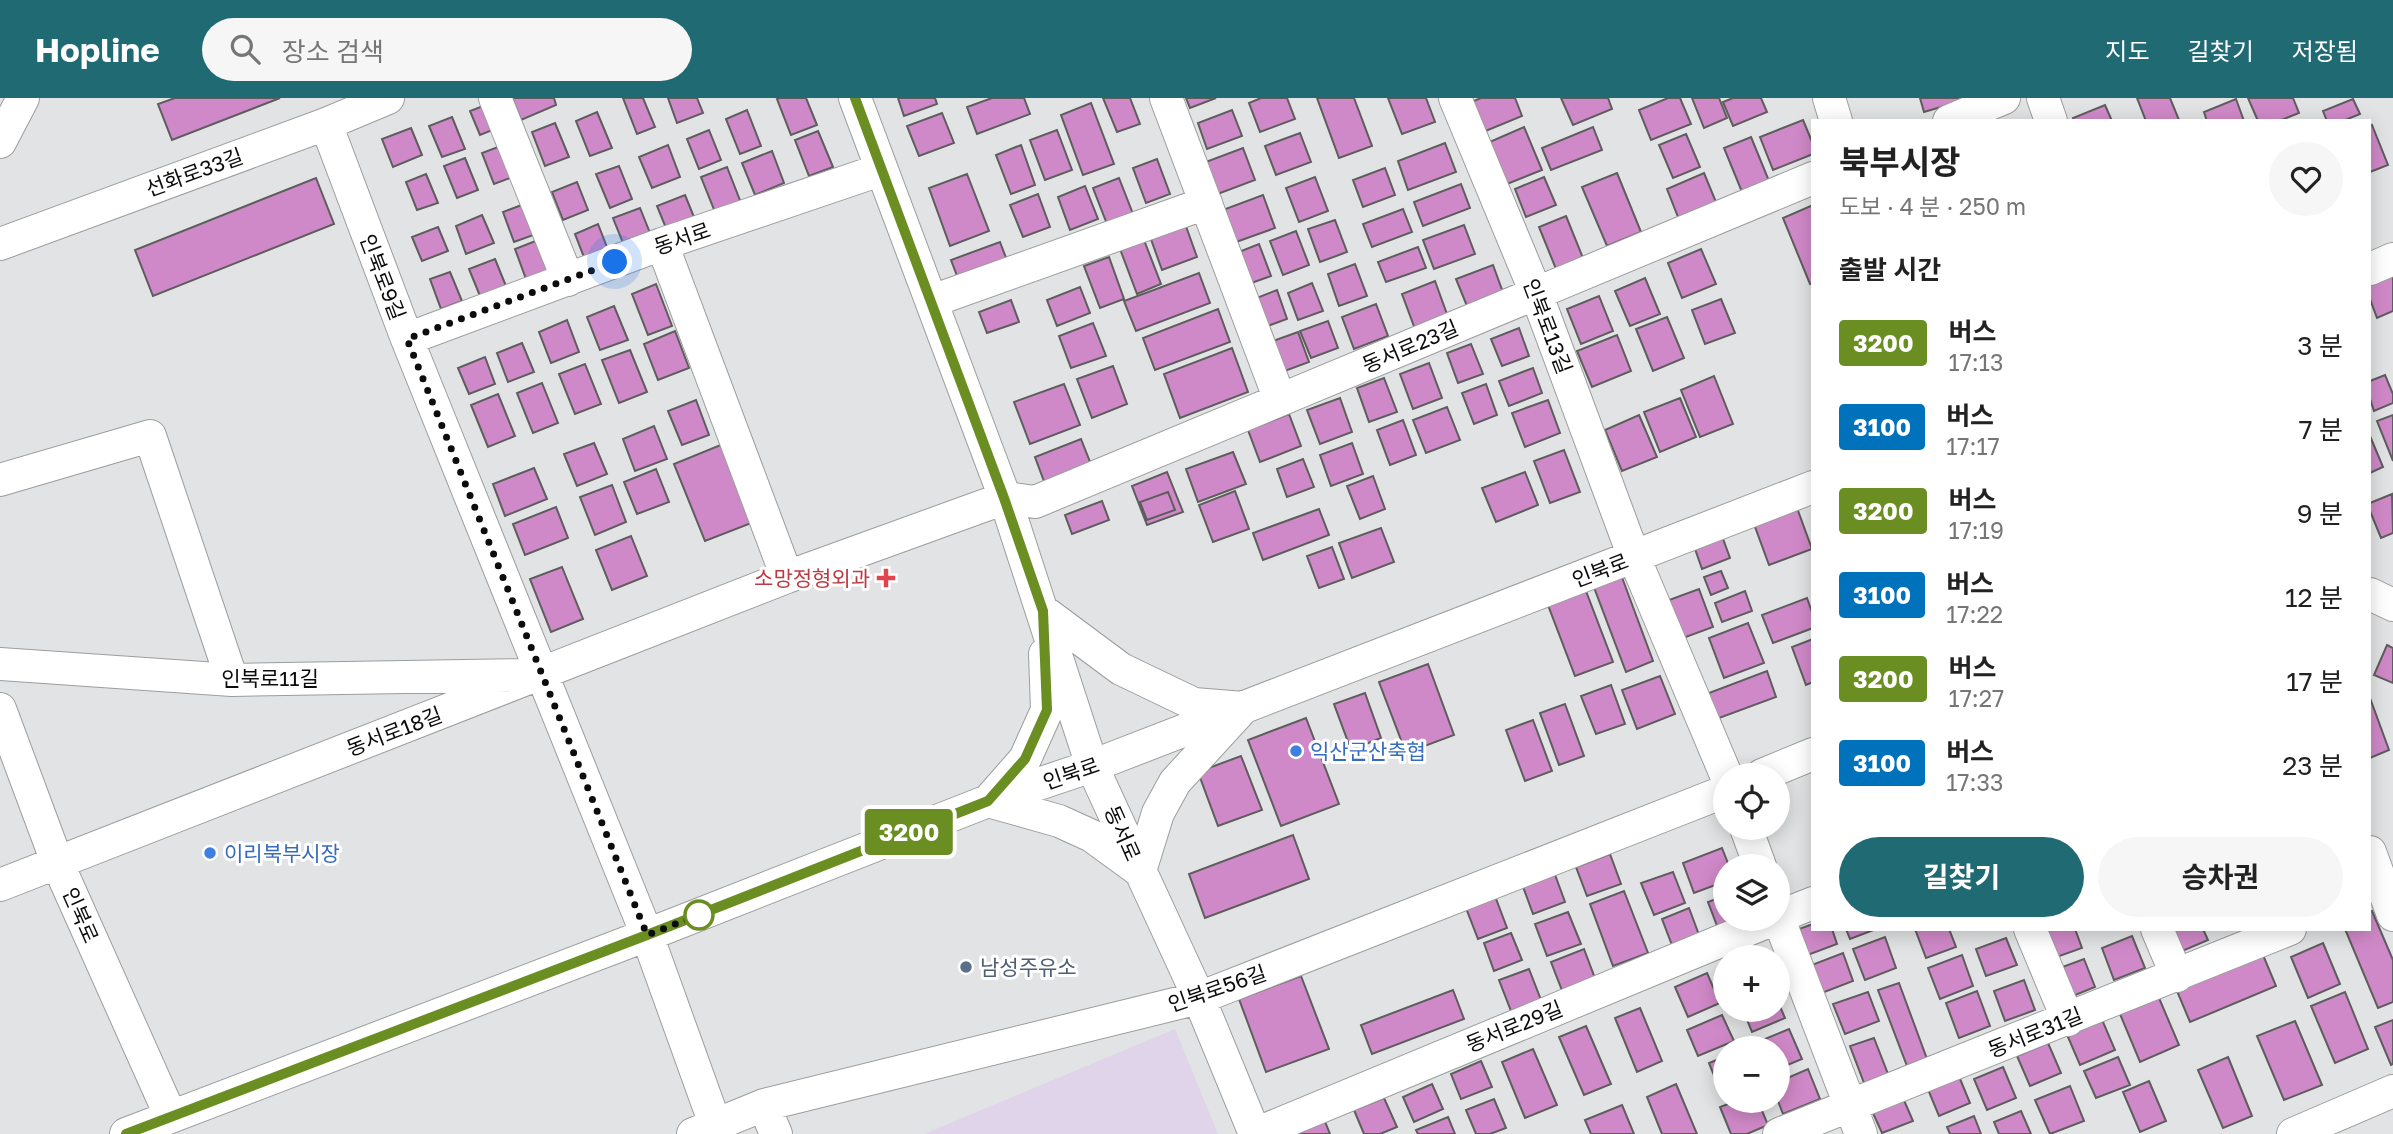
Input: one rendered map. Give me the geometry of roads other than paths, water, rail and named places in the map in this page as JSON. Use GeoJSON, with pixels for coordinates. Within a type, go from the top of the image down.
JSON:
{"type":"FeatureCollection","features":[{"type":"Feature","properties":{"kind":"street"},"geometry":{"type":"LineString","coordinates":[[0,142],[23,98]]}},
{"type":"Feature","properties":{"kind":"street","name":"선화로33길"},"geometry":{"type":"LineString","coordinates":[[0,244],[326,124],[388,98]]}},
{"type":"Feature","properties":{"kind":"street"},"geometry":{"type":"LineString","coordinates":[[495,98],[568,280]]}},
{"type":"Feature","properties":{"kind":"street","name":"동서로"},"geometry":{"type":"LineString","coordinates":[[855,98],[1004,498],[1092,766],[1199,998],[1255,1134]]}},
{"type":"Feature","properties":{"kind":"street"},"geometry":{"type":"LineString","coordinates":[[1166,98],[1280,400]]}},
{"type":"Feature","properties":{"kind":"street","name":"인북로13길"},"geometry":{"type":"LineString","coordinates":[[1455,98],[1536,293],[1634,557],[1721,763]]}},
{"type":"Feature","properties":{"kind":"street"},"geometry":{"type":"LineString","coordinates":[[1829,98],[1835,119]]}},
{"type":"Feature","properties":{"kind":"street"},"geometry":{"type":"LineString","coordinates":[[1954,119],[2004,98]]}},
{"type":"Feature","properties":{"kind":"street"},"geometry":{"type":"LineString","coordinates":[[2043,98],[2051,119]]}},
{"type":"Feature","properties":{"kind":"street","name":"인북로9길"},"geometry":{"type":"LineString","coordinates":[[326,124],[407,339],[647,935],[704,1129]]}},
{"type":"Feature","properties":{"kind":"street","name":"동서로"},"geometry":{"type":"LineString","coordinates":[[407,339],[662,244],[880,170]]}},
{"type":"Feature","properties":{"kind":"street","name":"동서로23길"},"geometry":{"type":"LineString","coordinates":[[1004,498],[1035,502],[1811,179]]}},
{"type":"Feature","properties":{"kind":"street"},"geometry":{"type":"LineString","coordinates":[[932,301],[1206,203]]}},
{"type":"Feature","properties":{"kind":"street"},"geometry":{"type":"LineString","coordinates":[[662,244],[787,577]]}},
{"type":"Feature","properties":{"kind":"street"},"geometry":{"type":"LineString","coordinates":[[2371,269],[2393,259]]}},
{"type":"Feature","properties":{"kind":"street"},"geometry":{"type":"LineString","coordinates":[[0,480],[150,436],[232,680]]}},
{"type":"Feature","properties":{"kind":"street","name":"인북로"},"geometry":{"type":"LineString","coordinates":[[126,1134],[647,935],[988,801],[1092,766],[1811,488]]}},
{"type":"Feature","properties":{"kind":"street","name":"동서로18길"},"geometry":{"type":"LineString","coordinates":[[0,885],[787,577],[1004,498]]}},
{"type":"Feature","properties":{"kind":"street"},"geometry":{"type":"LineString","coordinates":[[2371,594],[2393,605]]}},
{"type":"Feature","properties":{"kind":"street"},"geometry":{"type":"LineString","coordinates":[[1043,611],[1133,675],[1194,704],[1243,708]]}},
{"type":"Feature","properties":{"kind":"street"},"geometry":{"type":"LineString","coordinates":[[1043,611],[1047,710],[1025,759],[988,801],[1059,821],[1092,836],[1140,871],[1158,813],[1175,782],[1243,708]]}},
{"type":"Feature","properties":{"kind":"street","name":"인북로11길"},"geometry":{"type":"LineString","coordinates":[[0,664],[232,680],[541,675]]}},
{"type":"Feature","properties":{"kind":"street","name":"인북로"},"geometry":{"type":"LineString","coordinates":[[0,709],[57,862],[171,1117]]}},
{"type":"Feature","properties":{"kind":"street"},"geometry":{"type":"LineString","coordinates":[[1790,763],[1811,755]]}},
{"type":"Feature","properties":{"kind":"street","name":"인북로56길"},"geometry":{"type":"LineString","coordinates":[[704,1129],[764,1105],[1199,998],[1713,796]]}},
{"type":"Feature","properties":{"kind":"street"},"geometry":{"type":"LineString","coordinates":[[2371,855],[2385,898]]}},
{"type":"Feature","properties":{"kind":"street","name":"동서로29길"},"geometry":{"type":"LineString","coordinates":[[1790,912],[1811,904]]}},
{"type":"Feature","properties":{"kind":"street","name":"동서로29길"},"geometry":{"type":"LineString","coordinates":[[1255,1134],[1743,931]]}},
{"type":"Feature","properties":{"kind":"street"},"geometry":{"type":"LineString","coordinates":[[1782,931],[1855,1120]]}},
{"type":"Feature","properties":{"kind":"street"},"geometry":{"type":"LineString","coordinates":[[2031,931],[2068,1020]]}},
{"type":"Feature","properties":{"kind":"street"},"geometry":{"type":"LineString","coordinates":[[2158,931],[2177,976]]}},
{"type":"Feature","properties":{"kind":"street","name":"동서로31길"},"geometry":{"type":"LineString","coordinates":[[1779,1134],[1855,1120],[2068,1020],[2282,931]]}},
{"type":"Feature","properties":{"kind":"street"},"geometry":{"type":"LineString","coordinates":[[2293,1134],[2393,1091]]}},
{"type":"Feature","properties":{"kind":"street"},"geometry":{"type":"LineString","coordinates":[[764,1105],[776,1134]]}},
{"type":"Feature","properties":{"kind":"place","name":"소망정형외과"},"geometry":{"type":"Point","coordinates":[886,578]}},
{"type":"Feature","properties":{"kind":"place","name":"익산군산축협"},"geometry":{"type":"Point","coordinates":[1296,751]}},
{"type":"Feature","properties":{"kind":"place","name":"이리북부시장"},"geometry":{"type":"Point","coordinates":[210,853]}},
{"type":"Feature","properties":{"kind":"place","name":"남성주유소"},"geometry":{"type":"Point","coordinates":[966,967]}}]}
